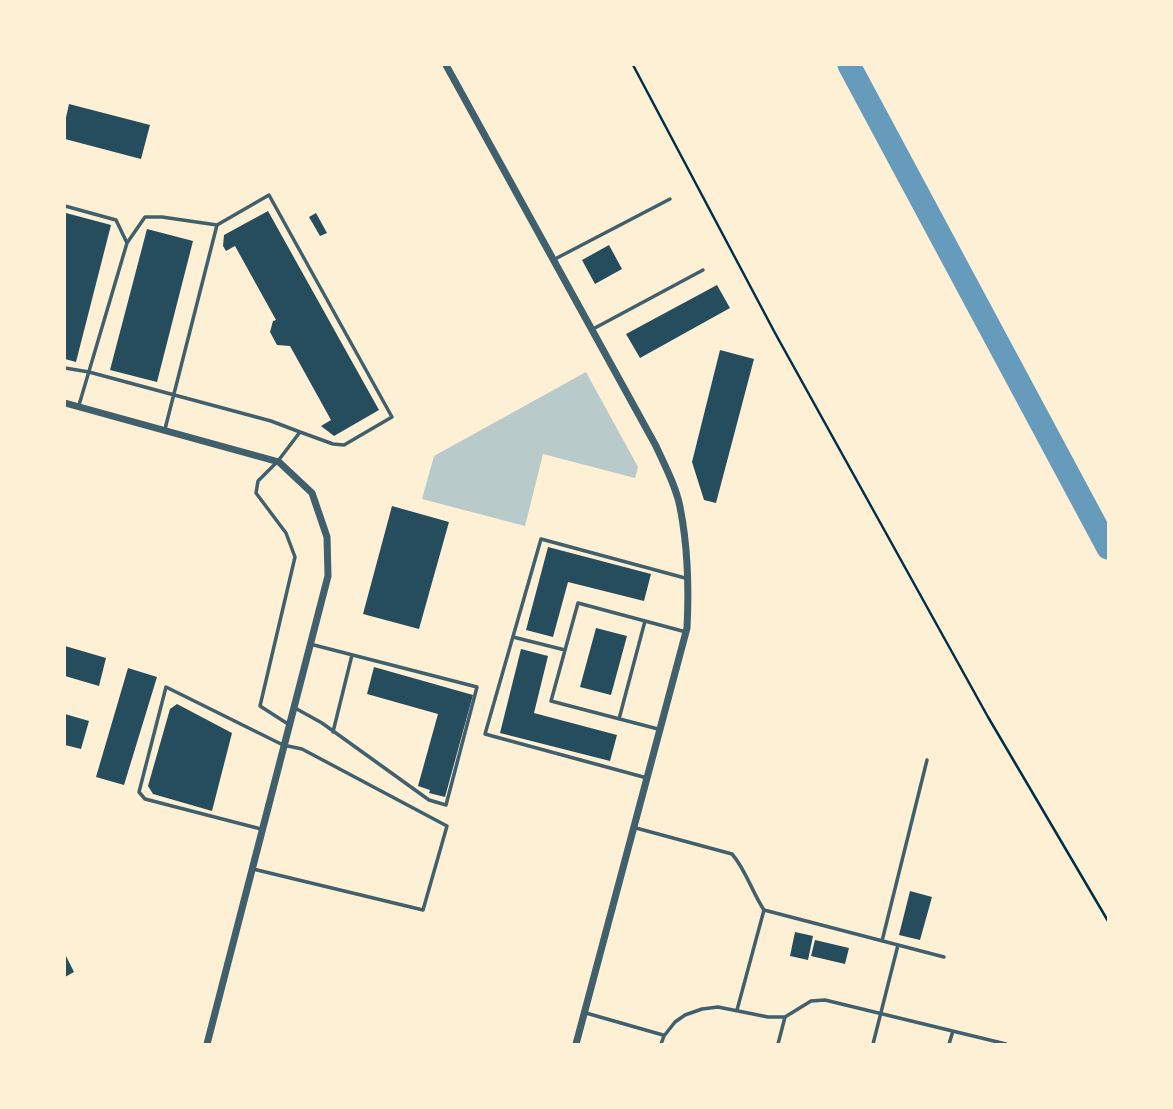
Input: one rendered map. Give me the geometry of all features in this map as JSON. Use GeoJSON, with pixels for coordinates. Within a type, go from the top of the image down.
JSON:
{"type":"FeatureCollection","features":[{"type":"Feature","properties":{"kind":"street"},"geometry":{"type":"LineString","coordinates":[[446,65],[656,446],[680,506],[688,579],[686,632],[576,1044]]}},
{"type":"Feature","properties":{"kind":"street"},"geometry":{"type":"LineString","coordinates":[[65,403],[278,461],[312,492],[327,537],[327,576],[207,1044]]}},
{"type":"Feature","properties":{"kind":"lane"},"geometry":{"type":"LineString","coordinates":[[65,368],[89,372],[271,421],[344,445],[391,417],[269,195],[217,225],[145,217],[127,243],[89,372],[79,407]]}},
{"type":"Feature","properties":{"kind":"lane"},"geometry":{"type":"LineString","coordinates":[[553,260],[670,199]]}},
{"type":"Feature","properties":{"kind":"lane"},"geometry":{"type":"LineString","coordinates":[[65,206],[116,220],[127,243]]}},
{"type":"Feature","properties":{"kind":"lane"},"geometry":{"type":"LineString","coordinates":[[165,431],[217,225]]}},
{"type":"Feature","properties":{"kind":"lane"},"geometry":{"type":"LineString","coordinates":[[591,330],[703,270]]}},
{"type":"Feature","properties":{"kind":"lane"},"geometry":{"type":"LineString","coordinates":[[288,724],[260,706],[295,557],[286,533],[256,493],[258,481],[278,461],[300,432]]}},
{"type":"Feature","properties":{"kind":"lane"},"geometry":{"type":"LineString","coordinates":[[647,778],[485,734],[541,539],[688,579]]}},
{"type":"Feature","properties":{"kind":"lane"},"geometry":{"type":"LineString","coordinates":[[660,729],[551,701],[578,603],[686,632]]}},
{"type":"Feature","properties":{"kind":"lane"},"geometry":{"type":"LineString","coordinates":[[619,719],[645,621]]}},
{"type":"Feature","properties":{"kind":"lane"},"geometry":{"type":"LineString","coordinates":[[513,637],[565,650]]}},
{"type":"Feature","properties":{"kind":"lane"},"geometry":{"type":"LineString","coordinates":[[293,707],[322,723],[429,800],[446,805],[477,687],[310,644]]}},
{"type":"Feature","properties":{"kind":"lane"},"geometry":{"type":"LineString","coordinates":[[333,732],[352,655]]}},
{"type":"Feature","properties":{"kind":"lane"},"geometry":{"type":"LineString","coordinates":[[251,869],[423,910],[447,826],[302,749],[283,744],[166,687],[139,792],[145,799],[261,829]]}},
{"type":"Feature","properties":{"kind":"lane"},"geometry":{"type":"LineString","coordinates":[[882,941],[927,760]]}},
{"type":"Feature","properties":{"kind":"lane"},"geometry":{"type":"LineString","coordinates":[[634,827],[732,854],[740,863],[764,910],[737,1010]]}},
{"type":"Feature","properties":{"kind":"lane"},"geometry":{"type":"LineString","coordinates":[[764,910],[944,957]]}},
{"type":"Feature","properties":{"kind":"lane"},"geometry":{"type":"LineString","coordinates":[[873,1044],[898,946]]}},
{"type":"Feature","properties":{"kind":"lane"},"geometry":{"type":"LineString","coordinates":[[661,1044],[664,1036],[685,1015],[702,1009],[718,1007],[768,1017],[785,1017],[811,1001],[824,1000],[1006,1044]]}},
{"type":"Feature","properties":{"kind":"lane"},"geometry":{"type":"LineString","coordinates":[[584,1012],[664,1036]]}},
{"type":"Feature","properties":{"kind":"lane"},"geometry":{"type":"LineString","coordinates":[[778,1044],[785,1017]]}},
{"type":"Feature","properties":{"kind":"lane"},"geometry":{"type":"LineString","coordinates":[[949,1044],[953,1031]]}},
{"type":"Feature","properties":{"kind":"path"},"geometry":{"type":"LineString","coordinates":[[633,65],[775,332],[988,717],[1108,921]]}},
{"type":"Feature","properties":{"kind":"shaded area"},"geometry":{"type":"Polygon","coordinates":[[[586,372],[638,467],[635,478],[543,454],[525,526],[422,499],[434,456],[586,372]]]}},
{"type":"Feature","properties":{"kind":"building"},"geometry":{"type":"Polygon","coordinates":[[[69,104],[150,125],[141,159],[65,139],[69,104]]]}},
{"type":"Feature","properties":{"kind":"building"},"geometry":{"type":"Polygon","coordinates":[[[268,211],[379,410],[334,436],[321,426],[331,420],[290,346],[277,345],[270,332],[273,321],[276,320],[235,246],[226,251],[223,246],[224,235],[268,211]]]}},
{"type":"Feature","properties":{"kind":"building"},"geometry":{"type":"Polygon","coordinates":[[[66,213],[111,225],[76,362],[65,359],[66,213]]]}},
{"type":"Feature","properties":{"kind":"building"},"geometry":{"type":"Polygon","coordinates":[[[316,213],[327,233],[320,236],[309,217],[316,213]]]}},
{"type":"Feature","properties":{"kind":"building"},"geometry":{"type":"Polygon","coordinates":[[[147,229],[193,241],[157,382],[110,370],[147,229]]]}},
{"type":"Feature","properties":{"kind":"building"},"geometry":{"type":"Polygon","coordinates":[[[609,245],[622,269],[595,284],[582,260],[609,245]]]}},
{"type":"Feature","properties":{"kind":"building"},"geometry":{"type":"Polygon","coordinates":[[[717,285],[730,308],[640,358],[626,334],[717,285]]]}},
{"type":"Feature","properties":{"kind":"building"},"geometry":{"type":"Polygon","coordinates":[[[720,350],[754,359],[716,503],[704,500],[692,462],[720,350]]]}},
{"type":"Feature","properties":{"kind":"building"},"geometry":{"type":"Polygon","coordinates":[[[392,506],[449,522],[419,629],[363,614],[392,506]]]}},
{"type":"Feature","properties":{"kind":"building"},"geometry":{"type":"Polygon","coordinates":[[[548,547],[651,574],[644,601],[568,582],[553,637],[526,630],[548,547]]]}},
{"type":"Feature","properties":{"kind":"building"},"geometry":{"type":"Polygon","coordinates":[[[596,628],[627,636],[611,695],[580,687],[596,628]]]}},
{"type":"Feature","properties":{"kind":"building"},"geometry":{"type":"Polygon","coordinates":[[[65,646],[106,658],[99,686],[65,676],[65,646]]]}},
{"type":"Feature","properties":{"kind":"building"},"geometry":{"type":"Polygon","coordinates":[[[521,649],[548,656],[534,713],[617,735],[610,761],[500,733],[521,649]]]}},
{"type":"Feature","properties":{"kind":"building"},"geometry":{"type":"Polygon","coordinates":[[[374,667],[473,695],[445,797],[429,793],[430,790],[418,786],[438,714],[367,694],[374,667]]]}},
{"type":"Feature","properties":{"kind":"building"},"geometry":{"type":"Polygon","coordinates":[[[128,668],[157,677],[124,785],[96,777],[128,668]]]}},
{"type":"Feature","properties":{"kind":"building"},"geometry":{"type":"Polygon","coordinates":[[[177,704],[232,733],[212,811],[153,794],[148,786],[170,709],[177,704]]]}},
{"type":"Feature","properties":{"kind":"building"},"geometry":{"type":"Polygon","coordinates":[[[65,714],[89,721],[81,749],[65,745],[65,714]]]}},
{"type":"Feature","properties":{"kind":"building"},"geometry":{"type":"Polygon","coordinates":[[[910,891],[932,897],[920,940],[899,935],[910,891]]]}},
{"type":"Feature","properties":{"kind":"building"},"geometry":{"type":"Polygon","coordinates":[[[795,932],[813,936],[808,960],[790,956],[795,932]]]}},
{"type":"Feature","properties":{"kind":"building"},"geometry":{"type":"Polygon","coordinates":[[[815,940],[849,948],[845,964],[811,956],[815,940]]]}},
{"type":"Feature","properties":{"kind":"building"},"geometry":{"type":"Polygon","coordinates":[[[65,954],[74,972],[65,977],[65,954]]]}},
{"type":"Feature","properties":{"kind":"waterway"},"geometry":{"type":"LineString","coordinates":[[849,65],[1108,548]]}}]}
